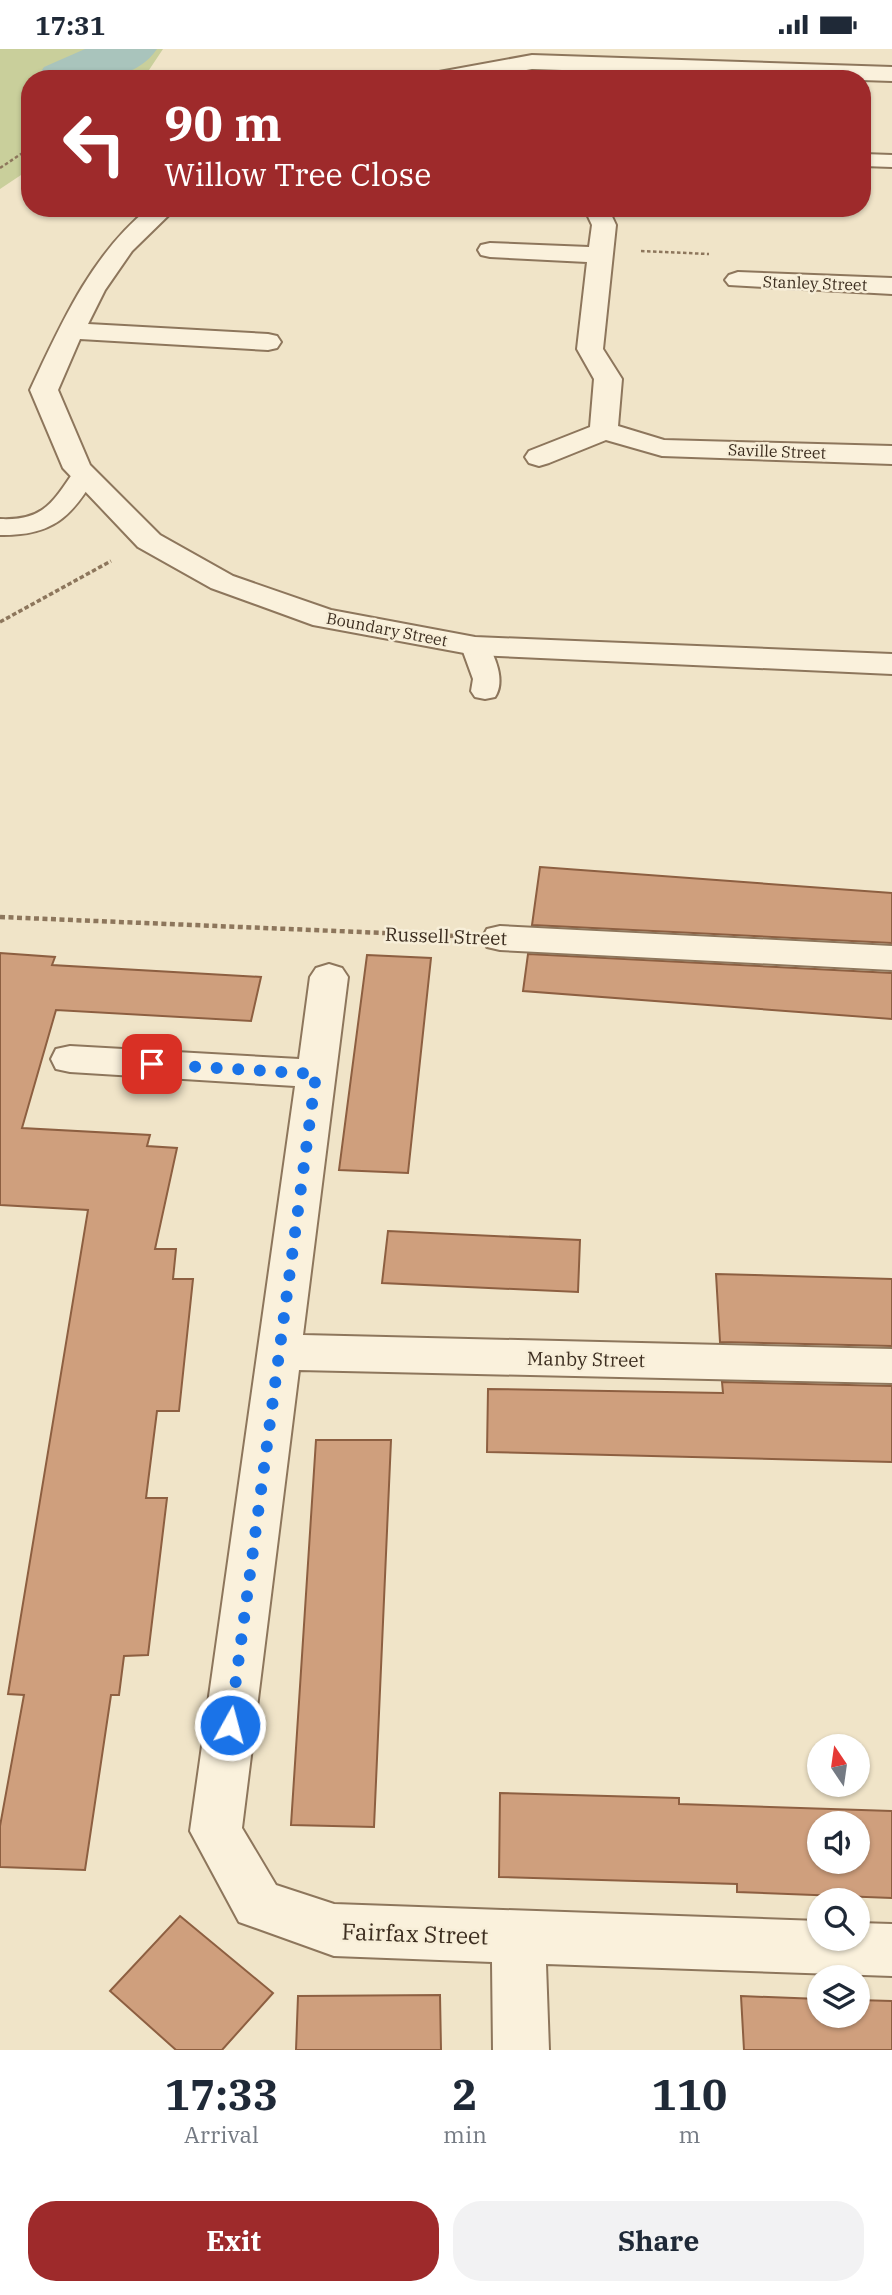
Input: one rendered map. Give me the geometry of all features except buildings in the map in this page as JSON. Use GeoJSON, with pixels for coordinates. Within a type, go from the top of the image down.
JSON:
{"type":"FeatureCollection","features":[{"type":"Feature","properties":{"kind":"street"},"geometry":{"type":"LineString","coordinates":[[477,70],[540,55],[818,70]]}},
{"type":"Feature","properties":{"kind":"street"},"geometry":{"type":"LineString","coordinates":[[871,73],[892,74]]}},
{"type":"Feature","properties":{"kind":"street","name":"Boundary Street"},"geometry":{"type":"LineString","coordinates":[[151,217],[143,223],[97,278],[44,390],[77,468],[149,541],[222,582],[324,618],[475,646],[892,664]]}},
{"type":"Feature","properties":{"kind":"street"},"geometry":{"type":"LineString","coordinates":[[539,457],[604,431],[608,379],[590,349],[604,225],[600,217]]}},
{"type":"Feature","properties":{"kind":"street"},"geometry":{"type":"LineString","coordinates":[[490,250],[601,252]]}},
{"type":"Feature","properties":{"kind":"street","name":"Stanley Street"},"geometry":{"type":"LineString","coordinates":[[738,280],[892,286]]}},
{"type":"Feature","properties":{"kind":"street"},"geometry":{"type":"LineString","coordinates":[[71,331],[268,342]]}},
{"type":"Feature","properties":{"kind":"street","name":"Saville Street"},"geometry":{"type":"LineString","coordinates":[[604,431],[662,448],[892,455]]}},
{"type":"Feature","properties":{"kind":"street","name":"Russell Street"},"geometry":{"type":"LineString","coordinates":[[500,938],[892,958]]}},
{"type":"Feature","properties":{"kind":"street","name":"Fairfax Street"},"geometry":{"type":"LineString","coordinates":[[329,977],[216,1832],[258,1903],[334,1930],[892,1950]]}},
{"type":"Feature","properties":{"kind":"street"},"geometry":{"type":"LineString","coordinates":[[70,1059],[316,1074]]}},
{"type":"Feature","properties":{"kind":"street","name":"Manby Street"},"geometry":{"type":"LineString","coordinates":[[279,1352],[892,1366]]}},
{"type":"Feature","properties":{"kind":"street"},"geometry":{"type":"LineString","coordinates":[[518,1937],[521,2050]]}},
{"type":"Feature","properties":{"kind":"lane"},"geometry":{"type":"LineString","coordinates":[[871,160],[892,161]]}},
{"type":"Feature","properties":{"kind":"lane"},"geometry":{"type":"LineString","coordinates":[[0,527],[13,528],[47,518],[65,506],[84,475]]}},
{"type":"Feature","properties":{"kind":"lane"},"geometry":{"type":"LineString","coordinates":[[475,646],[487,679],[485,691]]}},
{"type":"Feature","properties":{"kind":"path"},"geometry":{"type":"LineString","coordinates":[[0,168],[21,154]]}},
{"type":"Feature","properties":{"kind":"path"},"geometry":{"type":"LineString","coordinates":[[601,252],[734,255],[738,280]]}},
{"type":"Feature","properties":{"kind":"path"},"geometry":{"type":"LineString","coordinates":[[0,622],[149,541]]}},
{"type":"Feature","properties":{"kind":"path","name":"Russell Street"},"geometry":{"type":"LineString","coordinates":[[0,917],[500,938]]}},
{"type":"Feature","properties":{"kind":"green space"},"geometry":{"type":"Polygon","coordinates":[[[0,49],[163,49],[149,70],[21,70],[21,175],[0,189],[0,49]]]}},
{"type":"Feature","properties":{"kind":"waterway"},"geometry":{"type":"LineString","coordinates":[[84,70],[130,49]]}},
{"type":"Feature","properties":{"kind":"route"},"geometry":{"type":"LineString","coordinates":[[152,1064],[316,1074],[230,1725]]}}]}
